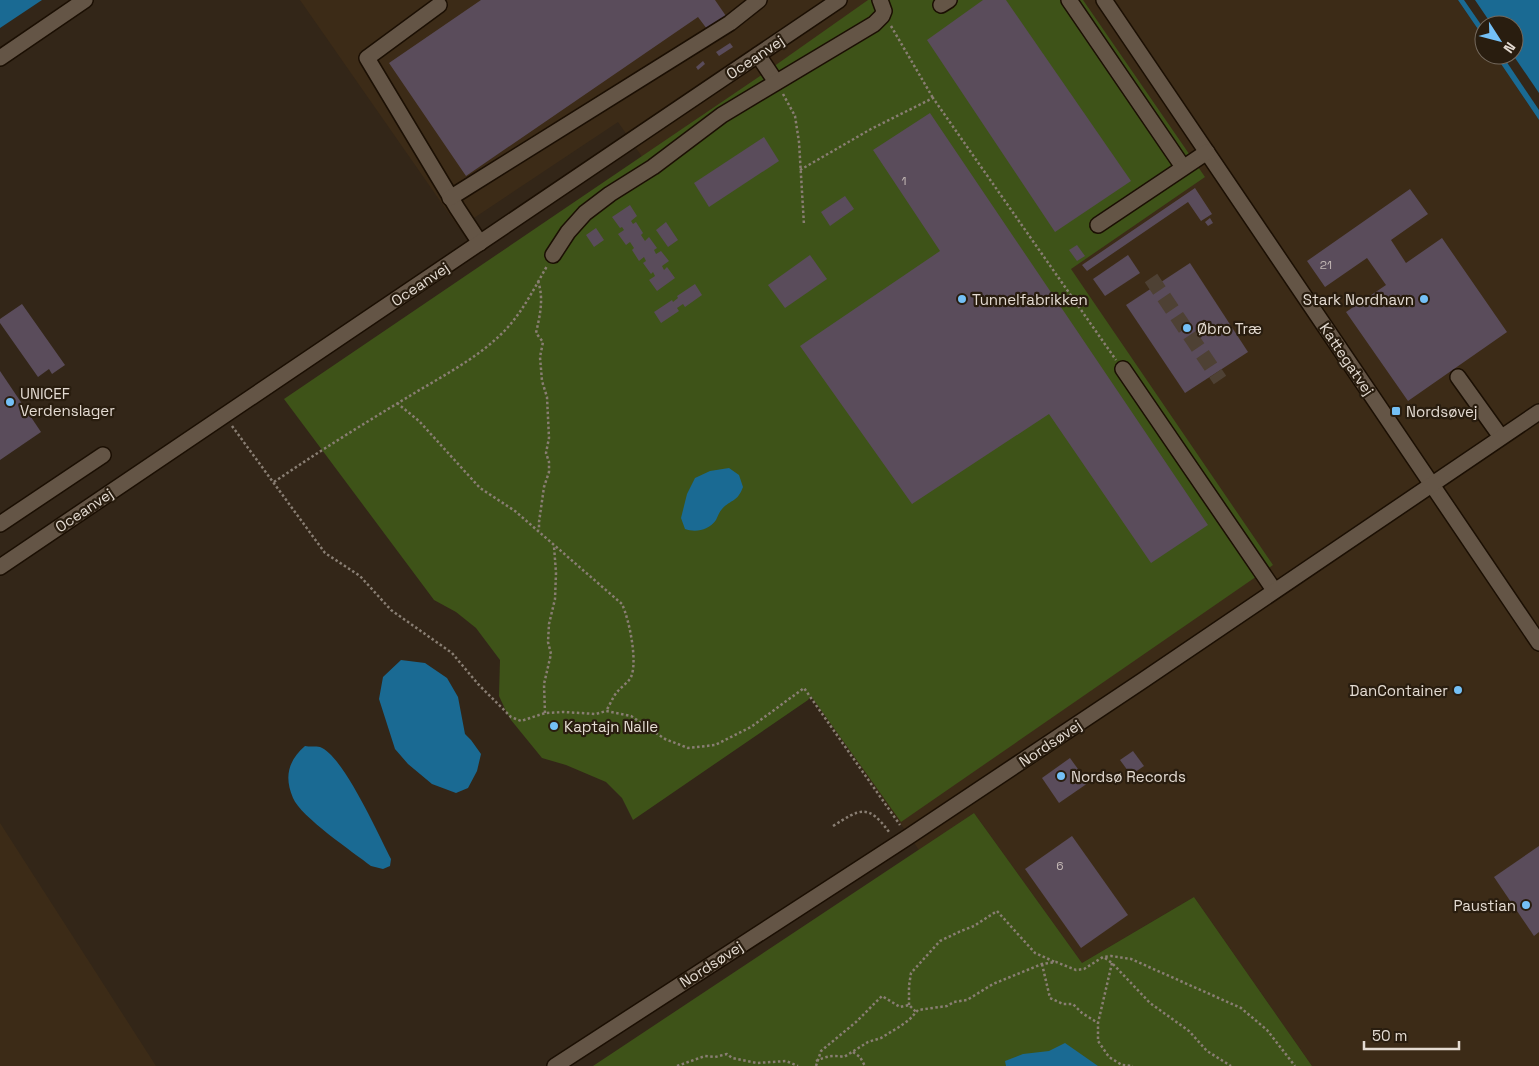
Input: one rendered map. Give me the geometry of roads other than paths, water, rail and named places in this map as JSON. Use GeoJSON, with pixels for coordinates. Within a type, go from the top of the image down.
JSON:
{"type":"FeatureCollection","features":[{"type":"Feature","properties":{"kind":"street"},"geometry":{"type":"LineString","coordinates":[[0,58],[85,0]]}},
{"type":"Feature","properties":{"kind":"street"},"geometry":{"type":"LineString","coordinates":[[450,198],[730,23],[759,0]]}},
{"type":"Feature","properties":{"kind":"street","name":"Oceanvej"},"geometry":{"type":"LineString","coordinates":[[0,567],[839,0]]}},
{"type":"Feature","properties":{"kind":"street"},"geometry":{"type":"LineString","coordinates":[[553,256],[568,232],[585,213],[632,179],[653,167],[722,115],[874,24],[884,11],[880,0]]}},
{"type":"Feature","properties":{"kind":"street"},"geometry":{"type":"LineString","coordinates":[[1068,0],[1183,167]]}},
{"type":"Feature","properties":{"kind":"street","name":"Kattegatvej"},"geometry":{"type":"LineString","coordinates":[[1104,0],[1539,643]]}},
{"type":"Feature","properties":{"kind":"street"},"geometry":{"type":"LineString","coordinates":[[439,5],[367,58],[450,198],[480,243]]}},
{"type":"Feature","properties":{"kind":"street"},"geometry":{"type":"LineString","coordinates":[[758,55],[776,82]]}},
{"type":"Feature","properties":{"kind":"street"},"geometry":{"type":"LineString","coordinates":[[1098,225],[1207,152]]}},
{"type":"Feature","properties":{"kind":"street"},"geometry":{"type":"LineString","coordinates":[[1123,369],[1274,590]]}},
{"type":"Feature","properties":{"kind":"street"},"geometry":{"type":"LineString","coordinates":[[1458,377],[1501,437]]}},
{"type":"Feature","properties":{"kind":"street","name":"Nordsøvej"},"geometry":{"type":"LineString","coordinates":[[555,1066],[903,840],[1142,681],[1539,412]]}},
{"type":"Feature","properties":{"kind":"street"},"geometry":{"type":"LineString","coordinates":[[0,524],[103,455]]}},
{"type":"Feature","properties":{"kind":"water"},"geometry":{"type":"Polygon","coordinates":[[[0,0],[42,0],[0,28],[0,0]]]}},
{"type":"Feature","properties":{"kind":"water"},"geometry":{"type":"Polygon","coordinates":[[[1458,0],[1539,0],[1539,120],[1502,65],[1524,65],[1524,15],[1474,15],[1474,23],[1458,0]]]}},
{"type":"Feature","properties":{"kind":"water"},"geometry":{"type":"Polygon","coordinates":[[[729,468],[739,475],[743,487],[738,496],[722,509],[710,526],[698,531],[685,529],[681,518],[687,494],[695,478],[710,471],[729,468]]]}},
{"type":"Feature","properties":{"kind":"water"},"geometry":{"type":"Polygon","coordinates":[[[401,660],[425,663],[447,678],[458,697],[465,734],[481,754],[477,771],[468,788],[456,793],[432,784],[408,764],[395,749],[379,699],[383,677],[401,660]]]}},
{"type":"Feature","properties":{"kind":"water"},"geometry":{"type":"Polygon","coordinates":[[[305,746],[320,747],[329,753],[339,765],[360,797],[391,859],[390,866],[383,869],[371,866],[316,824],[298,806],[290,790],[288,776],[291,764],[305,746]]]}},
{"type":"Feature","properties":{"kind":"water"},"geometry":{"type":"Polygon","coordinates":[[[1065,1043],[1098,1066],[1006,1066],[1005,1061],[1023,1054],[1049,1051],[1065,1043]]]}},
{"type":"Feature","properties":{"kind":"tunnel"},"geometry":{"type":"LineString","coordinates":[[1151,278],[1220,380]]}},
{"type":"Feature","properties":{"kind":"place","name":"Tunnelfabrikken"},"geometry":{"type":"Point","coordinates":[962,299]}},
{"type":"Feature","properties":{"kind":"place","name":"Stark Nordhavn"},"geometry":{"type":"Point","coordinates":[1424,299]}},
{"type":"Feature","properties":{"kind":"place","name":"Øbro Træ"},"geometry":{"type":"Point","coordinates":[1187,328]}},
{"type":"Feature","properties":{"kind":"place","name":"UNICEF Verdenslager"},"geometry":{"type":"Point","coordinates":[10,402]}},
{"type":"Feature","properties":{"kind":"place","name":"Nordsøvej"},"geometry":{"type":"Point","coordinates":[1396,411]}},
{"type":"Feature","properties":{"kind":"place","name":"DanContainer"},"geometry":{"type":"Point","coordinates":[1458,690]}},
{"type":"Feature","properties":{"kind":"place","name":"Kaptajn Nalle"},"geometry":{"type":"Point","coordinates":[554,726]}},
{"type":"Feature","properties":{"kind":"place","name":"Nordsø Records"},"geometry":{"type":"Point","coordinates":[1061,776]}},
{"type":"Feature","properties":{"kind":"place","name":"Paustian"},"geometry":{"type":"Point","coordinates":[1526,905]}}]}
